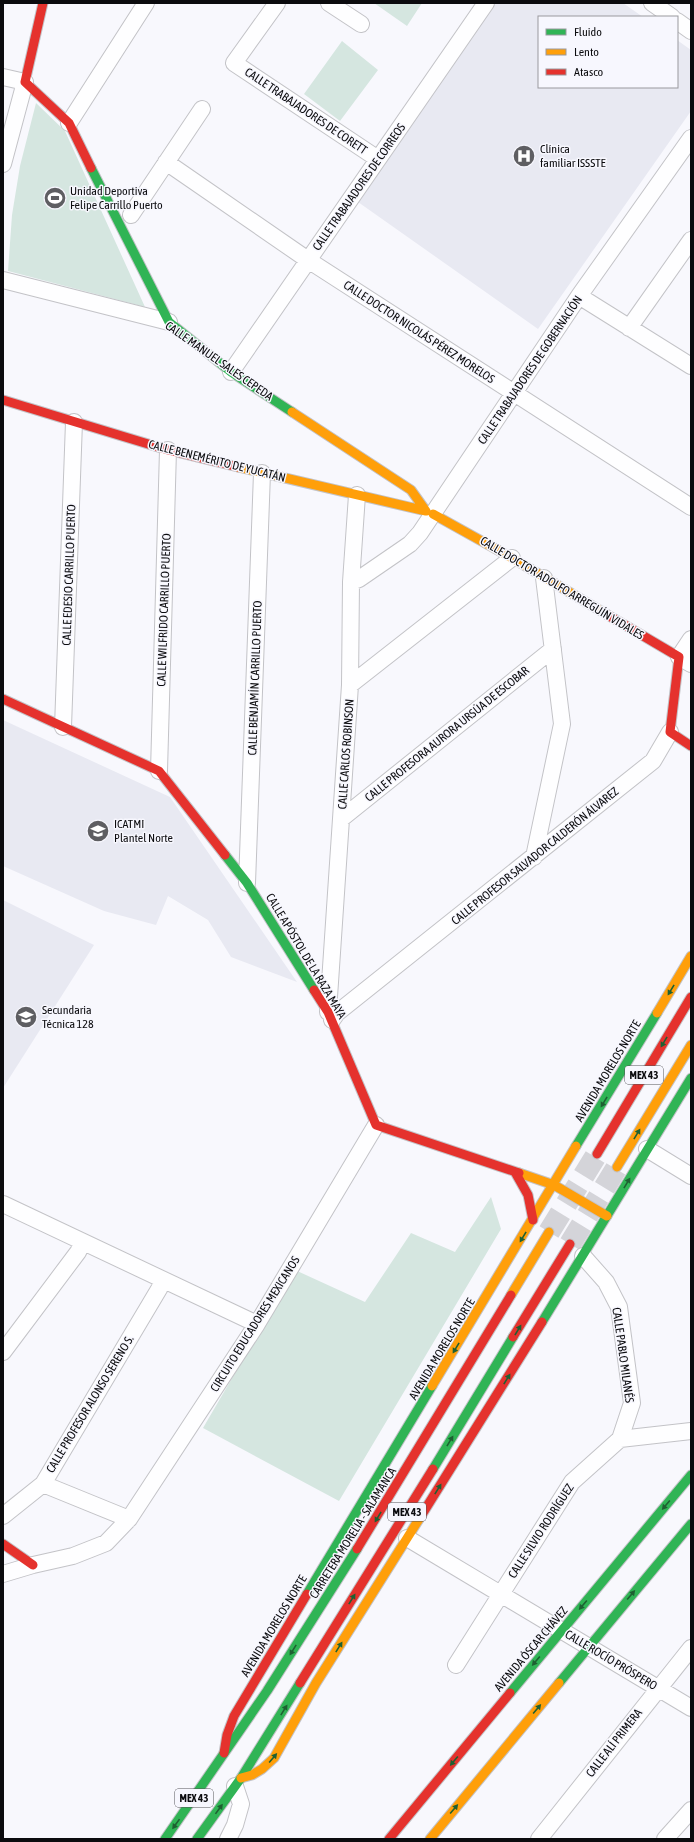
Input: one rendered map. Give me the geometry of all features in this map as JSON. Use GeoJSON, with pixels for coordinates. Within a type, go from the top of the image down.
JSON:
{"type":"FeatureCollection","features":[{"type":"Feature","properties":{"kind":"main road"},"geometry":{"type":"LineString","coordinates":[[43,3],[25,82],[69,123],[169,322]]}},
{"type":"Feature","properties":{"kind":"main road","name":"CALLE MANUEL SALES CEPEDA"},"geometry":{"type":"LineString","coordinates":[[169,322],[231,372],[411,490],[429,512]]}},
{"type":"Feature","properties":{"kind":"main road","name":"CALLE BENEMÉRITO DE YUCATÁN"},"geometry":{"type":"LineString","coordinates":[[3,400],[168,450],[262,474],[429,512]]}},
{"type":"Feature","properties":{"kind":"main road","name":"CALLE DOCTOR ADOLFO ARREGUÍN VIDALES"},"geometry":{"type":"LineString","coordinates":[[429,512],[512,558],[685,660]]}},
{"type":"Feature","properties":{"kind":"main road","name":"CALLE PROFESOR SALVADOR CALDERÓN ÁLVAREZ"},"geometry":{"type":"LineString","coordinates":[[670,732],[685,660]]}},
{"type":"Feature","properties":{"kind":"main road","name":"CALLE APÓSTOL DE LA RAZA MAYA"},"geometry":{"type":"LineString","coordinates":[[3,699],[159,771],[247,883],[330,1016],[376,1125]]}},
{"type":"Feature","properties":{"kind":"main road"},"geometry":{"type":"LineString","coordinates":[[670,732],[691,746]]}},
{"type":"Feature","properties":{"kind":"main road","name":"AVENIDA MORELOS NORTE"},"geometry":{"type":"LineString","coordinates":[[223,1758],[227,1735],[234,1716],[691,956]]}},
{"type":"Feature","properties":{"kind":"main road","name":"MEX 43"},"geometry":{"type":"LineString","coordinates":[[597,1154],[691,997]]}},
{"type":"Feature","properties":{"kind":"main road","name":"MEX 43"},"geometry":{"type":"LineString","coordinates":[[617,1167],[691,1046]]}},
{"type":"Feature","properties":{"kind":"main road"},"geometry":{"type":"LineString","coordinates":[[238,1782],[252,1776],[274,1758],[316,1683],[583,1256],[691,1078]]}},
{"type":"Feature","properties":{"kind":"main road"},"geometry":{"type":"LineString","coordinates":[[376,1125],[554,1185],[607,1216]]}},
{"type":"Feature","properties":{"kind":"main road"},"geometry":{"type":"LineString","coordinates":[[515,1172],[528,1195],[533,1220]]}},
{"type":"Feature","properties":{"kind":"main road","name":"CARRETERA MORELIA - SALAMANCA"},"geometry":{"type":"LineString","coordinates":[[165,1839],[223,1758],[263,1698],[374,1522],[549,1232]]}},
{"type":"Feature","properties":{"kind":"main road","name":"MEX 43"},"geometry":{"type":"LineString","coordinates":[[197,1839],[238,1782],[393,1534],[570,1244]]}},
{"type":"Feature","properties":{"kind":"main road","name":"AVENIDA ÓSCAR CHÁVEZ"},"geometry":{"type":"LineString","coordinates":[[389,1839],[691,1475]]}},
{"type":"Feature","properties":{"kind":"main road"},"geometry":{"type":"LineString","coordinates":[[430,1839],[691,1524]]}},
{"type":"Feature","properties":{"kind":"main road"},"geometry":{"type":"LineString","coordinates":[[3,1544],[33,1565]]}},
{"type":"Feature","properties":{"kind":"street"},"geometry":{"type":"LineString","coordinates":[[69,123],[146,3]]}},
{"type":"Feature","properties":{"kind":"street","name":"CALLE TRABAJADORES DE CORETT"},"geometry":{"type":"LineString","coordinates":[[277,3],[234,63],[378,159]]}},
{"type":"Feature","properties":{"kind":"street"},"geometry":{"type":"LineString","coordinates":[[329,3],[361,24]]}},
{"type":"Feature","properties":{"kind":"street","name":"CALLE TRABAJADORES DE CORREOS"},"geometry":{"type":"LineString","coordinates":[[231,372],[485,3]]}},
{"type":"Feature","properties":{"kind":"street"},"geometry":{"type":"LineString","coordinates":[[652,3],[671,16]]}},
{"type":"Feature","properties":{"kind":"street"},"geometry":{"type":"LineString","coordinates":[[678,22],[691,31]]}},
{"type":"Feature","properties":{"kind":"street"},"geometry":{"type":"LineString","coordinates":[[3,77],[25,82],[3,164]]}},
{"type":"Feature","properties":{"kind":"street"},"geometry":{"type":"LineString","coordinates":[[131,215],[202,109]]}},
{"type":"Feature","properties":{"kind":"street","name":"CALLE TRABAJADORES DE GOBERNACIÓN"},"geometry":{"type":"LineString","coordinates":[[351,582],[359,579],[410,544],[420,533],[429,512],[514,394],[579,296],[691,138]]}},
{"type":"Feature","properties":{"kind":"street","name":"CALLE DOCTOR NICOLÁS PÉREZ MORELOS"},"geometry":{"type":"LineString","coordinates":[[166,162],[308,260],[691,507]]}},
{"type":"Feature","properties":{"kind":"street"},"geometry":{"type":"LineString","coordinates":[[629,328],[691,240]]}},
{"type":"Feature","properties":{"kind":"street","name":"CALLE MANUEL SALES CEPEDA"},"geometry":{"type":"LineString","coordinates":[[3,280],[169,322]]}},
{"type":"Feature","properties":{"kind":"street"},"geometry":{"type":"LineString","coordinates":[[579,296],[691,366]]}},
{"type":"Feature","properties":{"kind":"street","name":"CALLE EDESIO CARRILLO PUERTO"},"geometry":{"type":"LineString","coordinates":[[64,727],[74,422]]}},
{"type":"Feature","properties":{"kind":"street","name":"CALLE WILFRIDO CARRILLO PUERTO"},"geometry":{"type":"LineString","coordinates":[[159,771],[168,450]]}},
{"type":"Feature","properties":{"kind":"street","name":"CALLE BENJAMÍN CARRILLO PUERTO"},"geometry":{"type":"LineString","coordinates":[[247,883],[262,474]]}},
{"type":"Feature","properties":{"kind":"street","name":"CALLE CARLOS ROBINSON"},"geometry":{"type":"LineString","coordinates":[[330,1016],[350,685],[351,582],[357,495]]}},
{"type":"Feature","properties":{"kind":"street"},"geometry":{"type":"LineString","coordinates":[[350,685],[512,558]]}},
{"type":"Feature","properties":{"kind":"street"},"geometry":{"type":"LineString","coordinates":[[534,857],[562,724],[544,578]]}},
{"type":"Feature","properties":{"kind":"street"},"geometry":{"type":"LineString","coordinates":[[685,660],[691,638]]}},
{"type":"Feature","properties":{"kind":"street","name":"CALLE PROFESORA AURORA URSÚA DE ESCOBAR"},"geometry":{"type":"LineString","coordinates":[[341,819],[552,649]]}},
{"type":"Feature","properties":{"kind":"street","name":"CALLE PROFESOR SALVADOR CALDERÓN ÁLVAREZ"},"geometry":{"type":"LineString","coordinates":[[330,1016],[337,1013],[653,761],[670,732]]}},
{"type":"Feature","properties":{"kind":"street","name":"CIRCUITO EDUCADORES MEXICANOS"},"geometry":{"type":"LineString","coordinates":[[3,1574],[33,1565],[73,1556],[106,1543],[129,1519],[257,1324],[376,1125]]}},
{"type":"Feature","properties":{"kind":"street"},"geometry":{"type":"LineString","coordinates":[[647,1149],[691,1176]]}},
{"type":"Feature","properties":{"kind":"street"},"geometry":{"type":"LineString","coordinates":[[3,1204],[257,1324]]}},
{"type":"Feature","properties":{"kind":"street"},"geometry":{"type":"LineString","coordinates":[[3,1352],[78,1252],[83,1242]]}},
{"type":"Feature","properties":{"kind":"street","name":"CALLE PABLO MILANÉS"},"geometry":{"type":"LineString","coordinates":[[583,1256],[606,1282],[620,1307],[632,1403],[620,1439]]}},
{"type":"Feature","properties":{"kind":"street","name":"CALLE PROFESOR ALONSO SERENO S."},"geometry":{"type":"LineString","coordinates":[[3,1516],[43,1484],[163,1280]]}},
{"type":"Feature","properties":{"kind":"street"},"geometry":{"type":"LineString","coordinates":[[620,1439],[691,1432]]}},
{"type":"Feature","properties":{"kind":"street","name":"CALLE SILVIO RODRÍGUEZ"},"geometry":{"type":"LineString","coordinates":[[456,1665],[572,1482],[620,1439]]}},
{"type":"Feature","properties":{"kind":"street"},"geometry":{"type":"LineString","coordinates":[[43,1484],[129,1519]]}},
{"type":"Feature","properties":{"kind":"street","name":"CALLE ROCÍO PRÓSPERO"},"geometry":{"type":"LineString","coordinates":[[407,1538],[691,1708]]}},
{"type":"Feature","properties":{"kind":"street","name":"CALLE ALÍ PRIMERA"},"geometry":{"type":"LineString","coordinates":[[539,1839],[657,1688],[691,1648]]}},
{"type":"Feature","properties":{"kind":"street"},"geometry":{"type":"LineString","coordinates":[[228,1839],[235,1825],[241,1804],[238,1782]]}},
{"type":"Feature","properties":{"kind":"street"},"geometry":{"type":"LineString","coordinates":[[665,1839],[691,1810]]}},
{"type":"Feature","properties":{"kind":"shaded area"},"geometry":{"type":"Polygon","coordinates":[[[374,3],[422,3],[407,26],[374,3]]]}},
{"type":"Feature","properties":{"kind":"shaded area","name":"Clínica familiar ISSSTE"},"geometry":{"type":"Polygon","coordinates":[[[493,3],[623,3],[642,16],[538,16],[538,88],[678,88],[678,41],[691,50],[691,111],[538,329],[358,202],[493,3]]]}},
{"type":"Feature","properties":{"kind":"shaded area"},"geometry":{"type":"Polygon","coordinates":[[[342,41],[378,70],[340,121],[304,94],[342,41]]]}},
{"type":"Feature","properties":{"kind":"shaded area","name":"Unidad Deportiva Felipe Carrillo Puerto"},"geometry":{"type":"Polygon","coordinates":[[[36,103],[65,131],[145,307],[8,271],[12,215],[20,166],[36,103]]]}},
{"type":"Feature","properties":{"kind":"shaded area","name":"ICATMI Plantel Norte"},"geometry":{"type":"Polygon","coordinates":[[[3,720],[170,797],[297,982],[231,957],[208,920],[168,896],[156,925],[104,911],[3,866],[3,720]]]}},
{"type":"Feature","properties":{"kind":"shaded area","name":"Secundaria Técnica 128"},"geometry":{"type":"Polygon","coordinates":[[[3,900],[94,945],[3,1088],[3,900]]]}},
{"type":"Feature","properties":{"kind":"shaded area"},"geometry":{"type":"Polygon","coordinates":[[[491,1197],[501,1229],[339,1501],[203,1428],[295,1270],[365,1302],[411,1233],[455,1252],[491,1197]]]}},
{"type":"Feature","properties":{"kind":"tunnel"},"geometry":{"type":"LineString","coordinates":[[549,1232],[597,1154]]}},
{"type":"Feature","properties":{"kind":"tunnel"},"geometry":{"type":"LineString","coordinates":[[570,1244],[617,1167]]}},
{"type":"Feature","properties":{"kind":"traffic: fast"},"geometry":{"type":"LineString","coordinates":[[91,168],[169,322],[231,372],[292,412]]}},
{"type":"Feature","properties":{"kind":"traffic: fast"},"geometry":{"type":"LineString","coordinates":[[225,855],[247,883],[314,990]]}},
{"type":"Feature","properties":{"kind":"traffic: fast"},"geometry":{"type":"LineString","coordinates":[[576,1146],[657,1013]]}},
{"type":"Feature","properties":{"kind":"traffic: fast"},"geometry":{"type":"LineString","coordinates":[[542,1322],[691,1078]]}},
{"type":"Feature","properties":{"kind":"traffic: fast"},"geometry":{"type":"LineString","coordinates":[[433,1469],[513,1337]]}},
{"type":"Feature","properties":{"kind":"traffic: fast"},"geometry":{"type":"LineString","coordinates":[[307,1594],[432,1386]]}},
{"type":"Feature","properties":{"kind":"traffic: fast"},"geometry":{"type":"LineString","coordinates":[[510,1693],[691,1475]]}},
{"type":"Feature","properties":{"kind":"traffic: fast"},"geometry":{"type":"LineString","coordinates":[[559,1683],[691,1524]]}},
{"type":"Feature","properties":{"kind":"traffic: fast"},"geometry":{"type":"LineString","coordinates":[[165,1839],[267,1691],[357,1549]]}},
{"type":"Feature","properties":{"kind":"traffic: fast"},"geometry":{"type":"LineString","coordinates":[[197,1839],[241,1778],[300,1683]]}},
{"type":"Feature","properties":{"kind":"traffic: slow"},"geometry":{"type":"LineString","coordinates":[[292,412],[411,490],[426,511]]}},
{"type":"Feature","properties":{"kind":"traffic: slow"},"geometry":{"type":"LineString","coordinates":[[238,467],[426,511]]}},
{"type":"Feature","properties":{"kind":"traffic: slow"},"geometry":{"type":"LineString","coordinates":[[433,514],[512,558],[606,614]]}},
{"type":"Feature","properties":{"kind":"traffic: slow"},"geometry":{"type":"LineString","coordinates":[[657,1013],[691,956]]}},
{"type":"Feature","properties":{"kind":"traffic: slow"},"geometry":{"type":"LineString","coordinates":[[617,1167],[691,1045]]}},
{"type":"Feature","properties":{"kind":"traffic: slow"},"geometry":{"type":"LineString","coordinates":[[432,1386],[576,1146]]}},
{"type":"Feature","properties":{"kind":"traffic: slow"},"geometry":{"type":"LineString","coordinates":[[519,1173],[554,1185],[607,1216]]}},
{"type":"Feature","properties":{"kind":"traffic: slow"},"geometry":{"type":"LineString","coordinates":[[511,1295],[549,1232]]}},
{"type":"Feature","properties":{"kind":"traffic: slow"},"geometry":{"type":"LineString","coordinates":[[241,1778],[252,1775],[262,1769],[274,1758],[316,1683],[421,1516]]}},
{"type":"Feature","properties":{"kind":"traffic: slow"},"geometry":{"type":"LineString","coordinates":[[430,1839],[559,1683]]}},
{"type":"Feature","properties":{"kind":"traffic: jam"},"geometry":{"type":"LineString","coordinates":[[43,3],[25,82],[69,123],[91,168]]}},
{"type":"Feature","properties":{"kind":"traffic: jam"},"geometry":{"type":"LineString","coordinates":[[3,400],[168,450],[238,467]]}},
{"type":"Feature","properties":{"kind":"traffic: jam"},"geometry":{"type":"LineString","coordinates":[[606,614],[679,657],[670,732],[691,746]]}},
{"type":"Feature","properties":{"kind":"traffic: jam"},"geometry":{"type":"LineString","coordinates":[[3,699],[159,771],[225,855]]}},
{"type":"Feature","properties":{"kind":"traffic: jam"},"geometry":{"type":"LineString","coordinates":[[314,990],[328,1012],[376,1125],[519,1173]]}},
{"type":"Feature","properties":{"kind":"traffic: jam"},"geometry":{"type":"LineString","coordinates":[[597,1154],[691,997]]}},
{"type":"Feature","properties":{"kind":"traffic: jam"},"geometry":{"type":"LineString","coordinates":[[515,1172],[528,1195],[533,1220]]}},
{"type":"Feature","properties":{"kind":"traffic: jam"},"geometry":{"type":"LineString","coordinates":[[513,1337],[570,1244]]}},
{"type":"Feature","properties":{"kind":"traffic: jam"},"geometry":{"type":"LineString","coordinates":[[357,1549],[511,1295]]}},
{"type":"Feature","properties":{"kind":"traffic: jam"},"geometry":{"type":"LineString","coordinates":[[421,1516],[542,1322]]}},
{"type":"Feature","properties":{"kind":"traffic: jam"},"geometry":{"type":"LineString","coordinates":[[300,1683],[433,1469]]}},
{"type":"Feature","properties":{"kind":"traffic: jam"},"geometry":{"type":"LineString","coordinates":[[3,1544],[33,1565]]}},
{"type":"Feature","properties":{"kind":"traffic: jam"},"geometry":{"type":"LineString","coordinates":[[224,1753],[227,1735],[234,1716],[307,1594]]}},
{"type":"Feature","properties":{"kind":"traffic: jam"},"geometry":{"type":"LineString","coordinates":[[389,1839],[510,1693]]}},
{"type":"Feature","properties":{"kind":"place","name":"Clínica familiar ISSSTE"},"geometry":{"type":"Point","coordinates":[524,156]}},
{"type":"Feature","properties":{"kind":"place","name":"Unidad Deportiva Felipe Carrillo Puerto"},"geometry":{"type":"Point","coordinates":[55,198]}},
{"type":"Feature","properties":{"kind":"place","name":"ICATMI Plantel Norte"},"geometry":{"type":"Point","coordinates":[98,831]}},
{"type":"Feature","properties":{"kind":"place","name":"Secundaria Técnica 128"},"geometry":{"type":"Point","coordinates":[26,1017]}}]}
